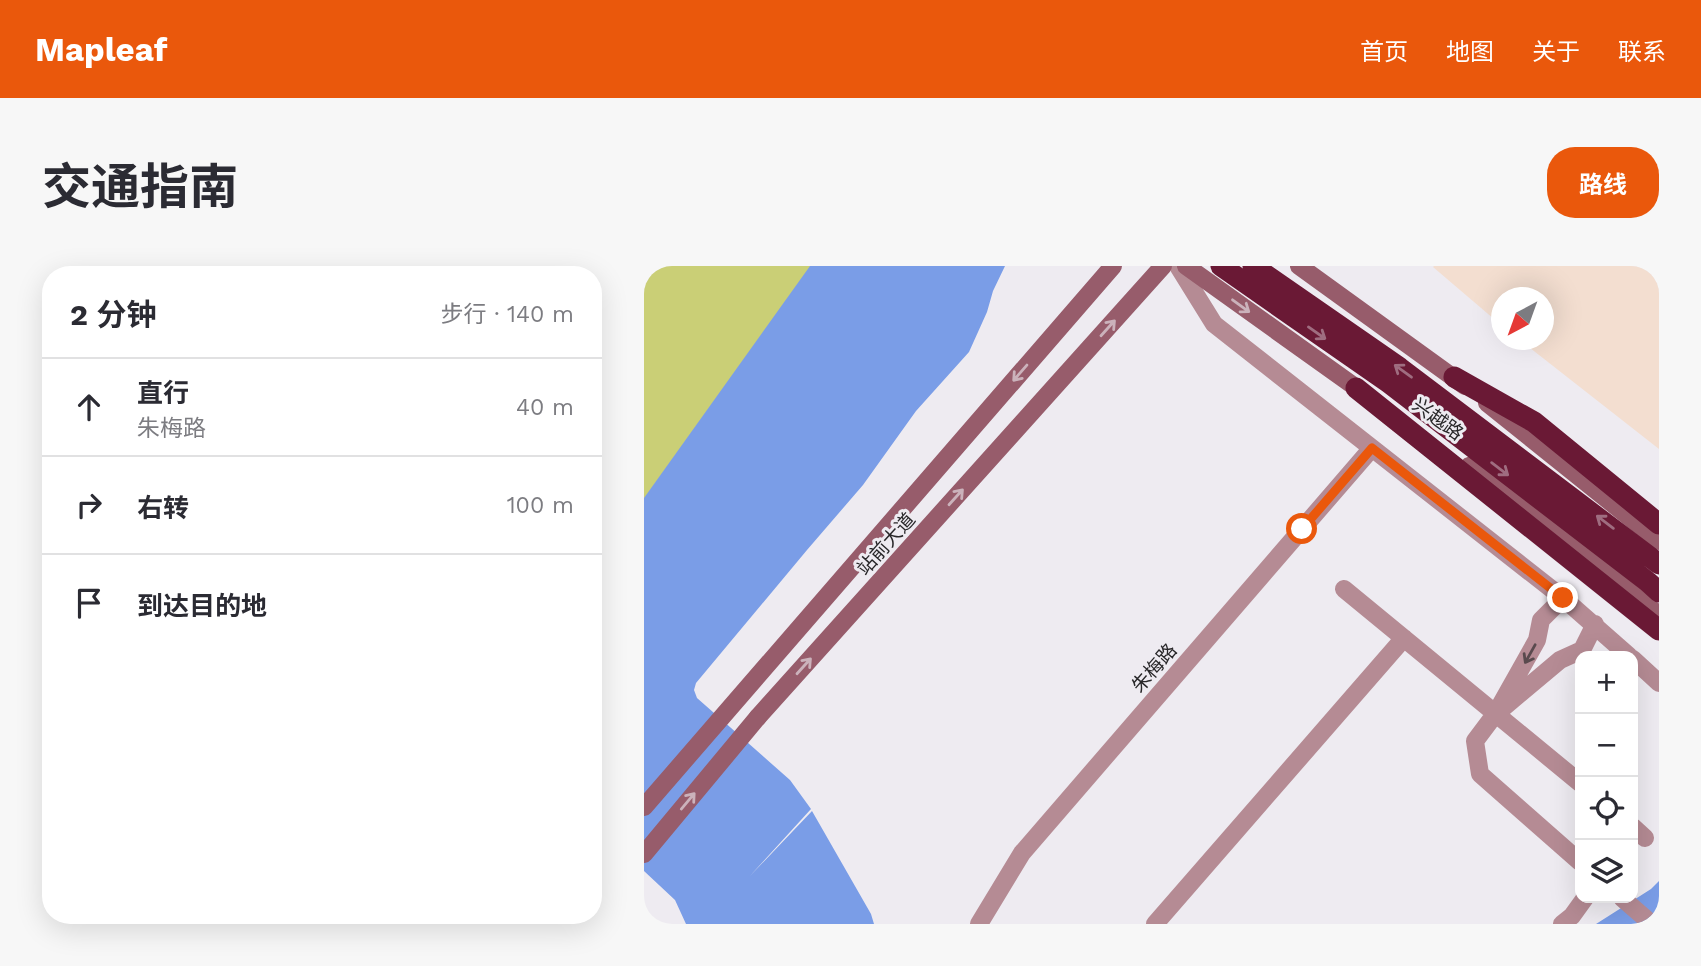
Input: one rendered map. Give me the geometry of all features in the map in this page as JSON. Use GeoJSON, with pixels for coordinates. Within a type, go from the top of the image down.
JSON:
{"type":"FeatureCollection","features":[{"type":"Feature","properties":{"kind":"highway"},"geometry":{"type":"LineString","coordinates":[[1221,266],[1389,383],[1659,592]]}},
{"type":"Feature","properties":{"kind":"highway"},"geometry":{"type":"LineString","coordinates":[[1252,266],[1400,368],[1659,564]]}},
{"type":"Feature","properties":{"kind":"highway"},"geometry":{"type":"LineString","coordinates":[[1454,377],[1534,422],[1659,524]]}},
{"type":"Feature","properties":{"kind":"highway"},"geometry":{"type":"LineString","coordinates":[[1356,388],[1659,630]]}},
{"type":"Feature","properties":{"kind":"main road","name":"站前大道"},"geometry":{"type":"LineString","coordinates":[[644,807],[1113,266]]}},
{"type":"Feature","properties":{"kind":"main road","name":"站前大道"},"geometry":{"type":"LineString","coordinates":[[644,854],[758,717],[1163,266]]}},
{"type":"Feature","properties":{"kind":"main road","name":"兴越路"},"geometry":{"type":"LineString","coordinates":[[1186,266],[1523,506],[1659,615]]}},
{"type":"Feature","properties":{"kind":"main road"},"geometry":{"type":"LineString","coordinates":[[1299,266],[1454,377],[1659,541]]}},
{"type":"Feature","properties":{"kind":"street"},"geometry":{"type":"LineString","coordinates":[[1178,266],[1214,324],[1563,598],[1624,651]]}},
{"type":"Feature","properties":{"kind":"street","name":"朱梅路"},"geometry":{"type":"LineString","coordinates":[[979,924],[1022,853],[1372,448]]}},
{"type":"Feature","properties":{"kind":"street"},"geometry":{"type":"LineString","coordinates":[[1343,589],[1575,779]]}},
{"type":"Feature","properties":{"kind":"street"},"geometry":{"type":"LineString","coordinates":[[1563,598],[1541,620],[1538,640],[1496,713],[1475,741],[1480,774],[1575,858]]}},
{"type":"Feature","properties":{"kind":"street"},"geometry":{"type":"LineString","coordinates":[[1496,713],[1560,660],[1582,650],[1595,624]]}},
{"type":"Feature","properties":{"kind":"street"},"geometry":{"type":"LineString","coordinates":[[1155,924],[1404,638]]}},
{"type":"Feature","properties":{"kind":"street"},"geometry":{"type":"LineString","coordinates":[[1638,664],[1659,683]]}},
{"type":"Feature","properties":{"kind":"street"},"geometry":{"type":"LineString","coordinates":[[1562,924],[1581,903]]}},
{"type":"Feature","properties":{"kind":"street"},"geometry":{"type":"LineString","coordinates":[[1628,903],[1652,924]]}},
{"type":"Feature","properties":{"kind":"shaded area"},"geometry":{"type":"Polygon","coordinates":[[[1659,266],[1659,449],[1533,350],[1554,350],[1554,287],[1491,287],[1491,316],[1433,267],[1659,266]]]}},
{"type":"Feature","properties":{"kind":"green space"},"geometry":{"type":"Polygon","coordinates":[[[644,266],[811,266],[644,499],[644,266]]]}},
{"type":"Feature","properties":{"kind":"water"},"geometry":{"type":"Polygon","coordinates":[[[810,266],[1005,266],[969,352],[916,411],[863,485],[696,683],[694,690],[697,698],[790,780],[811,809],[749,877],[812,811],[871,914],[874,924],[686,924],[675,900],[644,871],[644,498],[810,266]]]}},
{"type":"Feature","properties":{"kind":"water"},"geometry":{"type":"Polygon","coordinates":[[[1659,881],[1659,924],[1596,924],[1629,903],[1638,903],[1638,897],[1659,881]]]}},
{"type":"Feature","properties":{"kind":"route"},"geometry":{"type":"LineString","coordinates":[[1302,529],[1372,448],[1563,598]]}}]}
